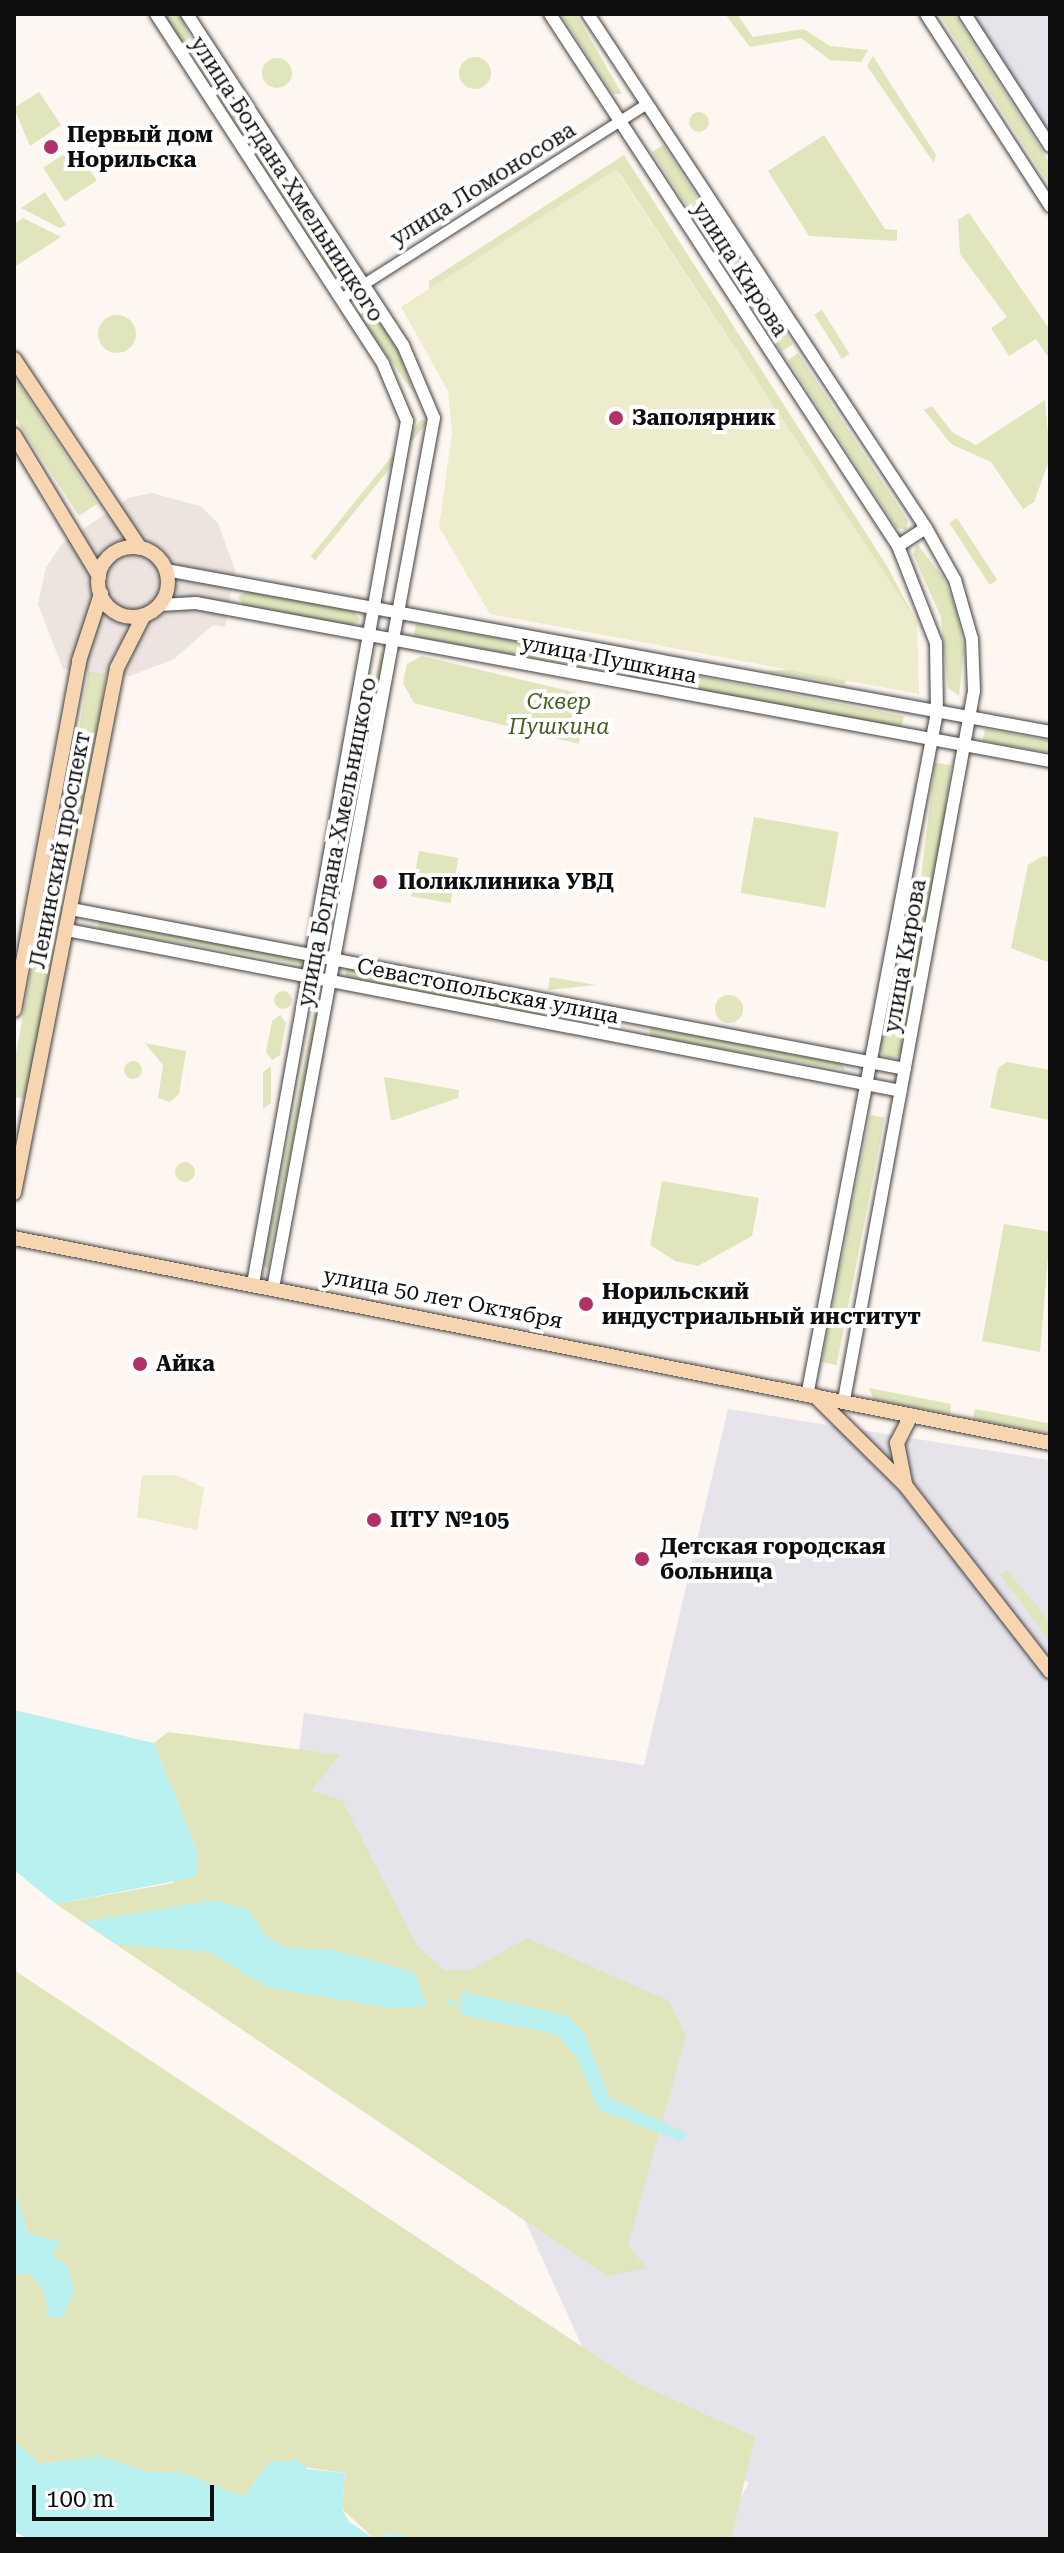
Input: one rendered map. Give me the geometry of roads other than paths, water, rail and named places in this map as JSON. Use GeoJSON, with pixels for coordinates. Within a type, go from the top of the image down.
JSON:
{"type":"FeatureCollection","features":[{"type":"Feature","properties":{"kind":"main road"},"geometry":{"type":"LineString","coordinates":[[14,359],[140,548],[166,570],[160,605],[144,615],[118,613],[101,594],[99,576],[14,435]]}},
{"type":"Feature","properties":{"kind":"main road"},"geometry":{"type":"LineString","coordinates":[[99,576],[114,553],[140,548]]}},
{"type":"Feature","properties":{"kind":"main road","name":"Ленинский проспект"},"geometry":{"type":"LineString","coordinates":[[14,1010],[79,661],[101,594]]}},
{"type":"Feature","properties":{"kind":"main road","name":"Ленинский проспект"},"geometry":{"type":"LineString","coordinates":[[14,1193],[117,668],[144,615]]}},
{"type":"Feature","properties":{"kind":"main road","name":"улица 50 лет Октября"},"geometry":{"type":"LineString","coordinates":[[14,1238],[808,1391],[1050,1443]]}},
{"type":"Feature","properties":{"kind":"main road"},"geometry":{"type":"LineString","coordinates":[[808,1391],[837,1411],[905,1485],[1050,1671]]}},
{"type":"Feature","properties":{"kind":"main road"},"geometry":{"type":"LineString","coordinates":[[905,1485],[897,1443],[911,1415]]}},
{"type":"Feature","properties":{"kind":"street","name":"улица Богдана Хмельницкого"},"geometry":{"type":"LineString","coordinates":[[156,14],[341,299],[406,409],[406,452],[253,1284]]}},
{"type":"Feature","properties":{"kind":"street","name":"улица Богдана Хмельницкого"},"geometry":{"type":"LineString","coordinates":[[187,14],[363,284],[431,404],[431,461],[273,1288]]}},
{"type":"Feature","properties":{"kind":"street","name":"улица Кирова"},"geometry":{"type":"LineString","coordinates":[[550,14],[898,546],[931,617],[937,712],[808,1391]]}},
{"type":"Feature","properties":{"kind":"street","name":"улица Кирова"},"geometry":{"type":"LineString","coordinates":[[588,14],[926,528],[966,610],[974,673],[969,717],[844,1400]]}},
{"type":"Feature","properties":{"kind":"street"},"geometry":{"type":"LineString","coordinates":[[926,14],[1050,206]]}},
{"type":"Feature","properties":{"kind":"street"},"geometry":{"type":"LineString","coordinates":[[965,14],[1050,146]]}},
{"type":"Feature","properties":{"kind":"street","name":"улица Ломоносова"},"geometry":{"type":"LineString","coordinates":[[341,299],[647,104]]}},
{"type":"Feature","properties":{"kind":"street"},"geometry":{"type":"LineString","coordinates":[[406,409],[431,404]]}},
{"type":"Feature","properties":{"kind":"street"},"geometry":{"type":"LineString","coordinates":[[898,546],[926,528]]}},
{"type":"Feature","properties":{"kind":"street","name":"улица Пушкина"},"geometry":{"type":"LineString","coordinates":[[166,570],[1050,732]]}},
{"type":"Feature","properties":{"kind":"street","name":"улица Пушкина"},"geometry":{"type":"LineString","coordinates":[[160,605],[196,603],[1050,761]]}},
{"type":"Feature","properties":{"kind":"street","name":"Севастопольская улица"},"geometry":{"type":"LineString","coordinates":[[71,909],[905,1069]]}},
{"type":"Feature","properties":{"kind":"street","name":"Севастопольская улица"},"geometry":{"type":"LineString","coordinates":[[67,930],[901,1091]]}},
{"type":"Feature","properties":{"kind":"street"},"geometry":{"type":"LineString","coordinates":[[548,1023],[552,1001]]}},
{"type":"Feature","properties":{"kind":"street"},"geometry":{"type":"LineString","coordinates":[[643,1041],[647,1020]]}},
{"type":"Feature","properties":{"kind":"water"},"geometry":{"type":"Polygon","coordinates":[[[14,1710],[154,1743],[198,1853],[196,1877],[56,1904],[14,1870],[14,1710]]]}},
{"type":"Feature","properties":{"kind":"water"},"geometry":{"type":"Polygon","coordinates":[[[215,1900],[249,1910],[265,1935],[284,1947],[334,1950],[414,1972],[427,2006],[393,2008],[269,1988],[209,1952],[116,1944],[83,1922],[215,1900]]]}},
{"type":"Feature","properties":{"kind":"water"},"geometry":{"type":"Polygon","coordinates":[[[461,1991],[568,2016],[584,2033],[610,2098],[687,2133],[682,2142],[598,2109],[577,2057],[556,2034],[462,2015],[461,1991]]]}},
{"type":"Feature","properties":{"kind":"water"},"geometry":{"type":"Polygon","coordinates":[[[14,2187],[28,2234],[60,2241],[52,2255],[69,2268],[74,2292],[63,2317],[48,2317],[44,2291],[29,2274],[14,2274],[14,2187]]]}},
{"type":"Feature","properties":{"kind":"water"},"geometry":{"type":"Polygon","coordinates":[[[14,2441],[40,2464],[100,2456],[149,2472],[181,2472],[244,2497],[269,2462],[295,2459],[308,2469],[345,2473],[342,2509],[349,2522],[375,2539],[28,2539],[14,2531],[14,2441]]]}},
{"type":"Feature","properties":{"kind":"water"},"geometry":{"type":"Polygon","coordinates":[[[393,2532],[413,2539],[375,2539],[393,2532]]]}},
{"type":"Feature","properties":{"kind":"waterway"},"geometry":{"type":"LineString","coordinates":[[448,2002],[464,2006]]}},
{"type":"Feature","properties":{"kind":"place","name":"Первый дом Норильска"},"geometry":{"type":"Point","coordinates":[51,147]}},
{"type":"Feature","properties":{"kind":"place","name":"Заполярник"},"geometry":{"type":"Point","coordinates":[616,418]}},
{"type":"Feature","properties":{"kind":"place","name":"Поликлиника УВД"},"geometry":{"type":"Point","coordinates":[380,882]}},
{"type":"Feature","properties":{"kind":"place","name":"Норильский индустриальный институт"},"geometry":{"type":"Point","coordinates":[586,1304]}},
{"type":"Feature","properties":{"kind":"place","name":"Айка"},"geometry":{"type":"Point","coordinates":[140,1364]}},
{"type":"Feature","properties":{"kind":"place","name":"ПТУ №105"},"geometry":{"type":"Point","coordinates":[374,1520]}},
{"type":"Feature","properties":{"kind":"place","name":"Детская городская больница"},"geometry":{"type":"Point","coordinates":[642,1559]}},
{"type":"Feature","properties":{"kind":"park label","name":"Сквер Пушкина"},"geometry":{"type":"Point","coordinates":[559,714]}}]}
